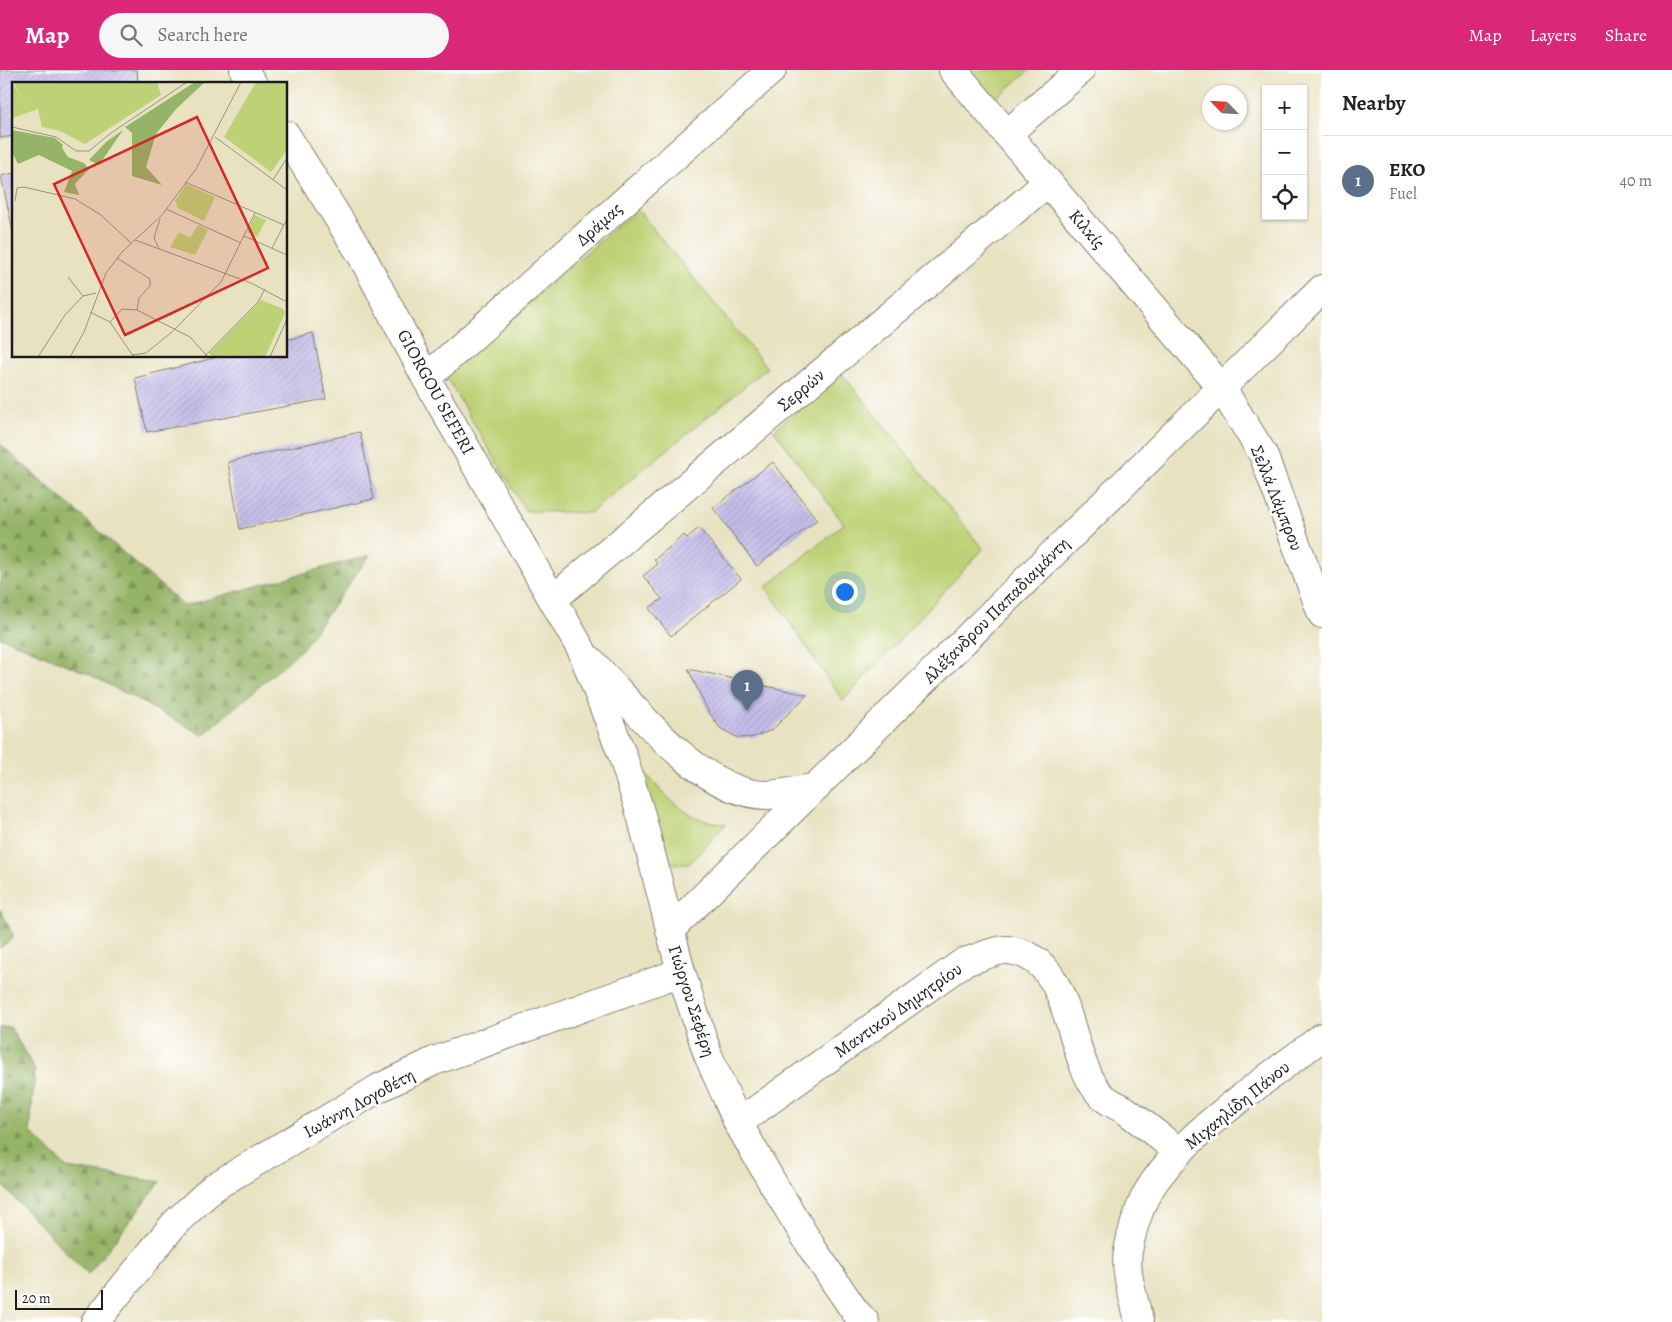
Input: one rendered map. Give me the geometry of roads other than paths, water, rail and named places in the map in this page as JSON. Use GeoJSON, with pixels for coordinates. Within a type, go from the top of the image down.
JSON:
{"type":"FeatureCollection","features":[{"type":"Feature","properties":{"kind":"street"},"geometry":{"type":"LineString","coordinates":[[244,70],[252,82]]}},
{"type":"Feature","properties":{"kind":"street","name":"Δράμας"},"geometry":{"type":"LineString","coordinates":[[426,378],[772,70]]}},
{"type":"Feature","properties":{"kind":"street","name":"Κιλκίς"},"geometry":{"type":"LineString","coordinates":[[953,70],[1221,387]]}},
{"type":"Feature","properties":{"kind":"street"},"geometry":{"type":"LineString","coordinates":[[1007,134],[1081,70]]}},
{"type":"Feature","properties":{"kind":"street","name":"GIORGOU SEFERI"},"geometry":{"type":"LineString","coordinates":[[288,138],[362,256],[426,378],[582,651]]}},
{"type":"Feature","properties":{"kind":"street","name":"Σερρών"},"geometry":{"type":"LineString","coordinates":[[553,599],[1048,182]]}},
{"type":"Feature","properties":{"kind":"street","name":"Αλέξανδρου Παπαδιαμάντη"},"geometry":{"type":"LineString","coordinates":[[670,930],[1322,289]]}},
{"type":"Feature","properties":{"kind":"street","name":"Σελλά Λάμπρου"},"geometry":{"type":"LineString","coordinates":[[1221,387],[1263,454],[1322,614]]}},
{"type":"Feature","properties":{"kind":"street"},"geometry":{"type":"LineString","coordinates":[[582,651],[677,750],[701,771],[723,784],[745,791],[768,795],[817,787]]}},
{"type":"Feature","properties":{"kind":"street","name":"Γιώργου Σεφέρη"},"geometry":{"type":"LineString","coordinates":[[582,651],[622,754],[641,815],[680,972],[708,1055],[738,1122],[814,1251],[854,1310],[865,1322]]}},
{"type":"Feature","properties":{"kind":"street","name":"Μαντικού Δημητρίου"},"geometry":{"type":"LineString","coordinates":[[738,1122],[964,962],[1006,950],[1024,954],[1055,979],[1078,1048],[1102,1097],[1125,1110],[1179,1152]]}},
{"type":"Feature","properties":{"kind":"street","name":"Ιωάννη Λογοθέτη"},"geometry":{"type":"LineString","coordinates":[[95,1322],[175,1223],[214,1187],[379,1088],[434,1061],[680,972]]}},
{"type":"Feature","properties":{"kind":"street","name":"Μιχαηλίδη Πάνου"},"geometry":{"type":"LineString","coordinates":[[1140,1322],[1130,1278],[1128,1252],[1145,1197],[1179,1152],[1209,1125],[1322,1037]]}},
{"type":"Feature","properties":{"kind":"place","name":"EKO"},"geometry":{"type":"Point","coordinates":[747,711]}}]}
